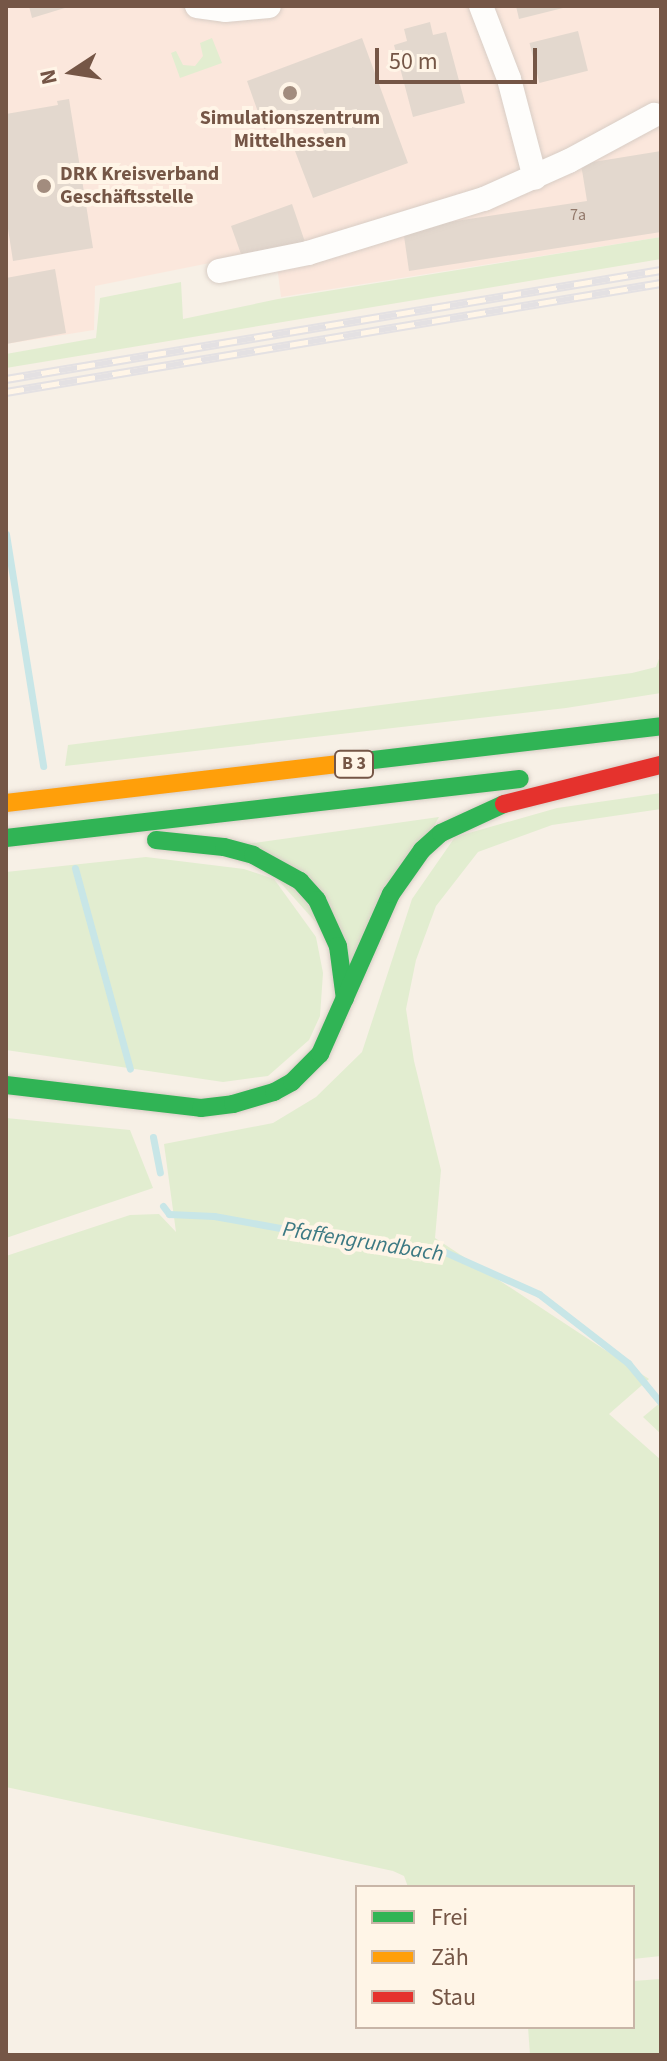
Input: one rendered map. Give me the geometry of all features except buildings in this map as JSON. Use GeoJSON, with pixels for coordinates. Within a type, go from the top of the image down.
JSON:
{"type":"FeatureCollection","features":[{"type":"Feature","properties":{"kind":"highway","name":"B 3"},"geometry":{"type":"LineString","coordinates":[[6,803],[661,726]]}},
{"type":"Feature","properties":{"kind":"highway","name":"B 3"},"geometry":{"type":"LineString","coordinates":[[6,838],[661,764]]}},
{"type":"Feature","properties":{"kind":"highway","name":"B 3"},"geometry":{"type":"LineString","coordinates":[[8,1085],[201,1108],[253,1100],[292,1082],[307,1069],[332,1033],[391,894],[422,850],[441,833],[490,808],[661,764]]}},
{"type":"Feature","properties":{"kind":"highway","name":"B 3"},"geometry":{"type":"LineString","coordinates":[[56,833],[224,847],[278,865],[300,881],[317,900],[328,921],[344,972],[345,1002]]}},
{"type":"Feature","properties":{"kind":"street"},"geometry":{"type":"LineString","coordinates":[[197,6],[225,10],[269,6]]}},
{"type":"Feature","properties":{"kind":"street"},"geometry":{"type":"LineString","coordinates":[[481,6],[509,79],[535,178]]}},
{"type":"Feature","properties":{"kind":"street"},"geometry":{"type":"LineString","coordinates":[[219,271],[308,253],[484,199],[535,178],[654,115]]}},
{"type":"Feature","properties":{"kind":"shaded area"},"geometry":{"type":"Polygon","coordinates":[[[6,6],[661,6],[661,237],[281,297],[275,250],[95,286],[94,330],[6,344],[6,6]]]}},
{"type":"Feature","properties":{"kind":"green space"},"geometry":{"type":"Polygon","coordinates":[[[212,38],[222,63],[180,78],[171,53],[176,51],[183,65],[195,66],[203,56],[200,43],[212,38]]]}},
{"type":"Feature","properties":{"kind":"green space"},"geometry":{"type":"Polygon","coordinates":[[[661,237],[661,259],[6,368],[6,354],[96,338],[100,298],[181,282],[183,319],[278,299],[661,237]]]}},
{"type":"Feature","properties":{"kind":"green space"},"geometry":{"type":"Polygon","coordinates":[[[661,653],[661,693],[566,708],[65,766],[68,745],[632,673],[656,667],[661,653]]]}},
{"type":"Feature","properties":{"kind":"green space"},"geometry":{"type":"Polygon","coordinates":[[[661,793],[661,809],[552,825],[478,852],[436,906],[416,960],[406,1009],[414,1061],[441,1170],[435,1238],[649,1379],[609,1414],[661,1460],[661,1956],[635,1959],[635,1885],[407,1885],[404,1876],[393,1871],[6,1787],[6,1256],[130,1215],[159,1214],[176,1232],[164,1144],[273,1123],[316,1097],[362,1052],[412,899],[455,837],[557,808],[661,793]]]}},
{"type":"Feature","properties":{"kind":"green space"},"geometry":{"type":"Polygon","coordinates":[[[439,817],[354,965],[246,844],[439,817]]]}},
{"type":"Feature","properties":{"kind":"green space"},"geometry":{"type":"Polygon","coordinates":[[[146,857],[244,869],[274,879],[316,937],[323,973],[320,1016],[309,1040],[268,1076],[223,1082],[6,1050],[6,872],[146,857]]]}},
{"type":"Feature","properties":{"kind":"green space"},"geometry":{"type":"Polygon","coordinates":[[[6,1118],[130,1130],[153,1188],[6,1238],[6,1118]]]}},
{"type":"Feature","properties":{"kind":"green space"},"geometry":{"type":"Polygon","coordinates":[[[661,1402],[661,1434],[643,1417],[661,1402]]]}},
{"type":"Feature","properties":{"kind":"green space"},"geometry":{"type":"Polygon","coordinates":[[[661,1979],[661,2055],[530,2055],[528,2029],[635,2029],[635,1981],[661,1979]]]}},
{"type":"Feature","properties":{"kind":"waterway","name":"Pfaffengrundbach"},"geometry":{"type":"LineString","coordinates":[[6,534],[43,766]]}},
{"type":"Feature","properties":{"kind":"waterway","name":"Pfaffengrundbach"},"geometry":{"type":"LineString","coordinates":[[75,868],[130,1069]]}},
{"type":"Feature","properties":{"kind":"waterway","name":"Pfaffengrundbach"},"geometry":{"type":"LineString","coordinates":[[153,1137],[160,1172]]}},
{"type":"Feature","properties":{"kind":"waterway","name":"Pfaffengrundbach"},"geometry":{"type":"LineString","coordinates":[[163,1206],[169,1214],[214,1216],[362,1243],[445,1252],[539,1294],[628,1363],[661,1403]]}},
{"type":"Feature","properties":{"kind":"railway"},"geometry":{"type":"LineString","coordinates":[[6,379],[661,270]]}},
{"type":"Feature","properties":{"kind":"railway"},"geometry":{"type":"LineString","coordinates":[[6,392],[661,283]]}},
{"type":"Feature","properties":{"kind":"traffic: fast"},"geometry":{"type":"LineString","coordinates":[[348,763],[661,726]]}},
{"type":"Feature","properties":{"kind":"traffic: fast"},"geometry":{"type":"LineString","coordinates":[[6,838],[520,779]]}},
{"type":"Feature","properties":{"kind":"traffic: fast"},"geometry":{"type":"LineString","coordinates":[[6,1085],[201,1108],[233,1104],[274,1092],[292,1082],[320,1054],[391,894],[422,850],[441,833],[504,804]]}},
{"type":"Feature","properties":{"kind":"traffic: fast"},"geometry":{"type":"LineString","coordinates":[[156,840],[224,847],[253,855],[300,881],[317,900],[338,946],[345,999]]}},
{"type":"Feature","properties":{"kind":"traffic: slow"},"geometry":{"type":"LineString","coordinates":[[6,803],[348,763]]}},
{"type":"Feature","properties":{"kind":"traffic: jam"},"geometry":{"type":"LineString","coordinates":[[504,804],[661,765]]}},
{"type":"Feature","properties":{"kind":"place","name":"Simulationszentrum Mittelhessen"},"geometry":{"type":"Point","coordinates":[290,93]}},
{"type":"Feature","properties":{"kind":"place","name":"DRK Kreisverband Geschäftsstelle"},"geometry":{"type":"Point","coordinates":[44,186]}}]}
